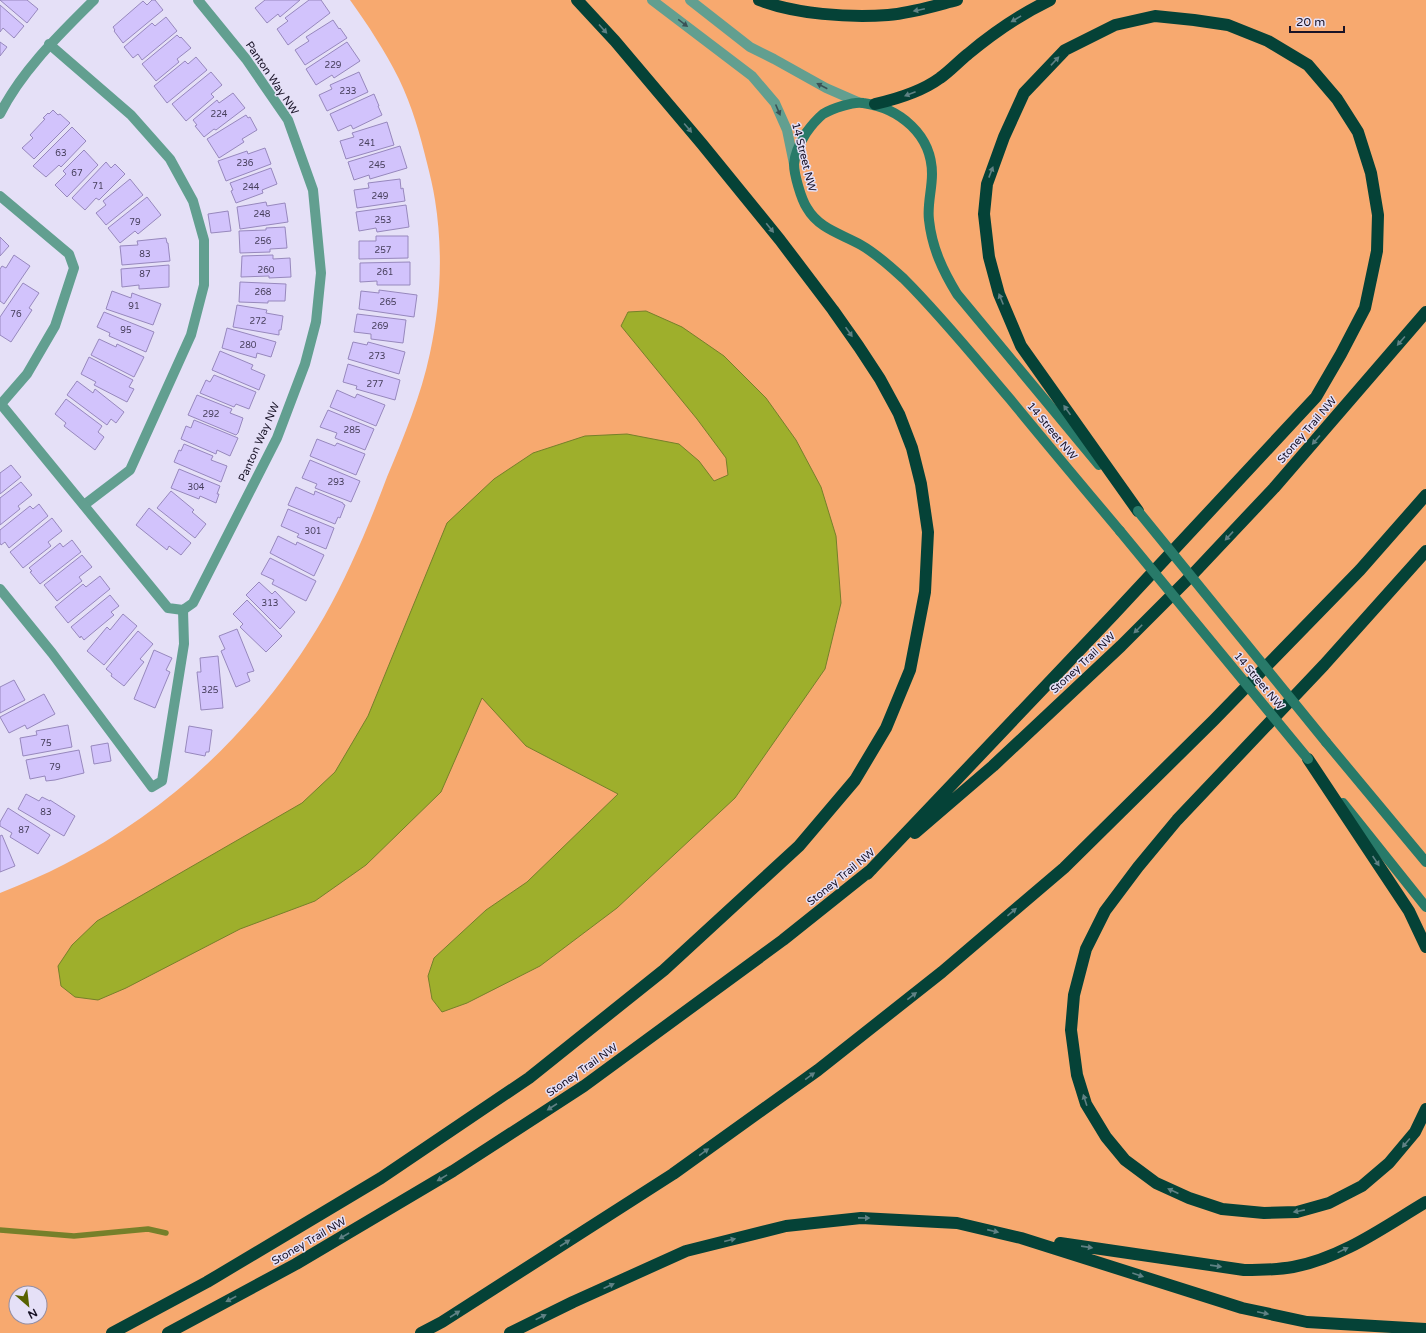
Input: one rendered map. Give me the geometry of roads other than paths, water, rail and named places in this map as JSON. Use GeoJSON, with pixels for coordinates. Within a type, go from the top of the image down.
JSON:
{"type":"FeatureCollection","features":[{"type":"Feature","properties":{"kind":"highway"},"geometry":{"type":"LineString","coordinates":[[112,1333],[207,1282],[381,1178],[529,1078],[664,970],[799,846],[855,780],[886,728],[910,670],[925,592],[928,532],[921,484],[912,448],[899,414],[880,379],[859,347],[780,240],[697,138],[615,41],[577,0]]}},
{"type":"Feature","properties":{"kind":"highway"},"geometry":{"type":"LineString","coordinates":[[759,0],[769,4],[815,13],[856,16],[889,15],[919,10],[957,0]]}},
{"type":"Feature","properties":{"kind":"highway"},"geometry":{"type":"LineString","coordinates":[[875,104],[896,99],[918,91],[940,79],[968,53],[1001,28],[1050,0]]}},
{"type":"Feature","properties":{"kind":"highway"},"geometry":{"type":"LineString","coordinates":[[867,874],[1316,397],[1341,354],[1364,308],[1376,251],[1378,216],[1371,173],[1358,132],[1337,99],[1308,65],[1268,40],[1228,25],[1155,16],[1115,25],[1065,50],[1024,93],[1004,137],[987,184],[984,214],[989,257],[997,287],[1021,346],[1138,511]]}},
{"type":"Feature","properties":{"kind":"highway","name":"Stoney Trail NW"},"geometry":{"type":"LineString","coordinates":[[168,1333],[296,1264],[446,1176],[584,1086],[783,940],[867,874],[993,766],[1121,646],[1193,574],[1274,488],[1426,312]]}},
{"type":"Feature","properties":{"kind":"highway"},"geometry":{"type":"LineString","coordinates":[[422,1333],[442,1322],[673,1174],[818,1070],[942,972],[1070,863],[1214,720],[1354,575],[1426,495]]}},
{"type":"Feature","properties":{"kind":"highway"},"geometry":{"type":"LineString","coordinates":[[1426,551],[1324,664],[1177,820],[1105,911],[1086,949],[1074,995],[1071,1030],[1078,1074],[1086,1104],[1106,1137],[1125,1160],[1156,1183],[1189,1198],[1222,1209],[1264,1213],[1297,1212],[1329,1203],[1362,1186],[1389,1163],[1415,1132],[1426,1109]]}},
{"type":"Feature","properties":{"kind":"highway"},"geometry":{"type":"LineString","coordinates":[[1308,759],[1409,911],[1426,948]]}},
{"type":"Feature","properties":{"kind":"highway"},"geometry":{"type":"LineString","coordinates":[[1021,1238],[1244,1270],[1270,1270],[1294,1267],[1314,1262],[1338,1252],[1360,1241],[1426,1202]]}},
{"type":"Feature","properties":{"kind":"highway"},"geometry":{"type":"LineString","coordinates":[[510,1333],[573,1302],[686,1252],[786,1226],[861,1218],[957,1223],[1021,1238],[1242,1308],[1307,1322],[1426,1329]]}},
{"type":"Feature","properties":{"kind":"main road"},"geometry":{"type":"LineString","coordinates":[[794,164],[801,141],[810,127],[825,113],[858,102]]}},
{"type":"Feature","properties":{"kind":"main road","name":"14 Street NW"},"geometry":{"type":"LineString","coordinates":[[858,102],[875,104],[897,114],[910,124],[921,136],[927,149],[931,165],[932,177],[928,210],[933,243],[945,275],[957,294],[1138,511],[1426,862]]}},
{"type":"Feature","properties":{"kind":"main road","name":"14 Street NW"},"geometry":{"type":"LineString","coordinates":[[794,164],[801,195],[806,208],[815,219],[826,228],[861,245],[876,255],[892,268],[951,328],[1308,759],[1426,907]]}},
{"type":"Feature","properties":{"kind":"street"},"geometry":{"type":"LineString","coordinates":[[0,114],[9,96],[50,44],[94,0]]}},
{"type":"Feature","properties":{"kind":"street","name":"Panton Way NW"},"geometry":{"type":"LineString","coordinates":[[183,610],[194,603],[277,438],[305,364],[316,322],[321,273],[313,190],[288,120],[246,58],[198,0]]}},
{"type":"Feature","properties":{"kind":"street","name":"14 Street NW"},"geometry":{"type":"LineString","coordinates":[[652,0],[752,76],[775,103],[787,130],[794,164]]}},
{"type":"Feature","properties":{"kind":"street","name":"14 Street NW"},"geometry":{"type":"LineString","coordinates":[[690,0],[750,47],[774,58],[826,88],[858,102]]}},
{"type":"Feature","properties":{"kind":"street"},"geometry":{"type":"LineString","coordinates":[[50,44],[131,115],[170,159],[193,201],[204,240],[204,285],[191,335],[130,470],[84,505]]}},
{"type":"Feature","properties":{"kind":"street"},"geometry":{"type":"LineString","coordinates":[[0,196],[69,254],[74,268],[55,326],[27,374],[1,404],[168,608],[183,610],[184,644],[162,781],[152,787],[52,653],[0,589]]}},
{"type":"Feature","properties":{"kind":"waterway"},"geometry":{"type":"LineString","coordinates":[[0,1230],[74,1236],[148,1229],[166,1233]]}}]}
